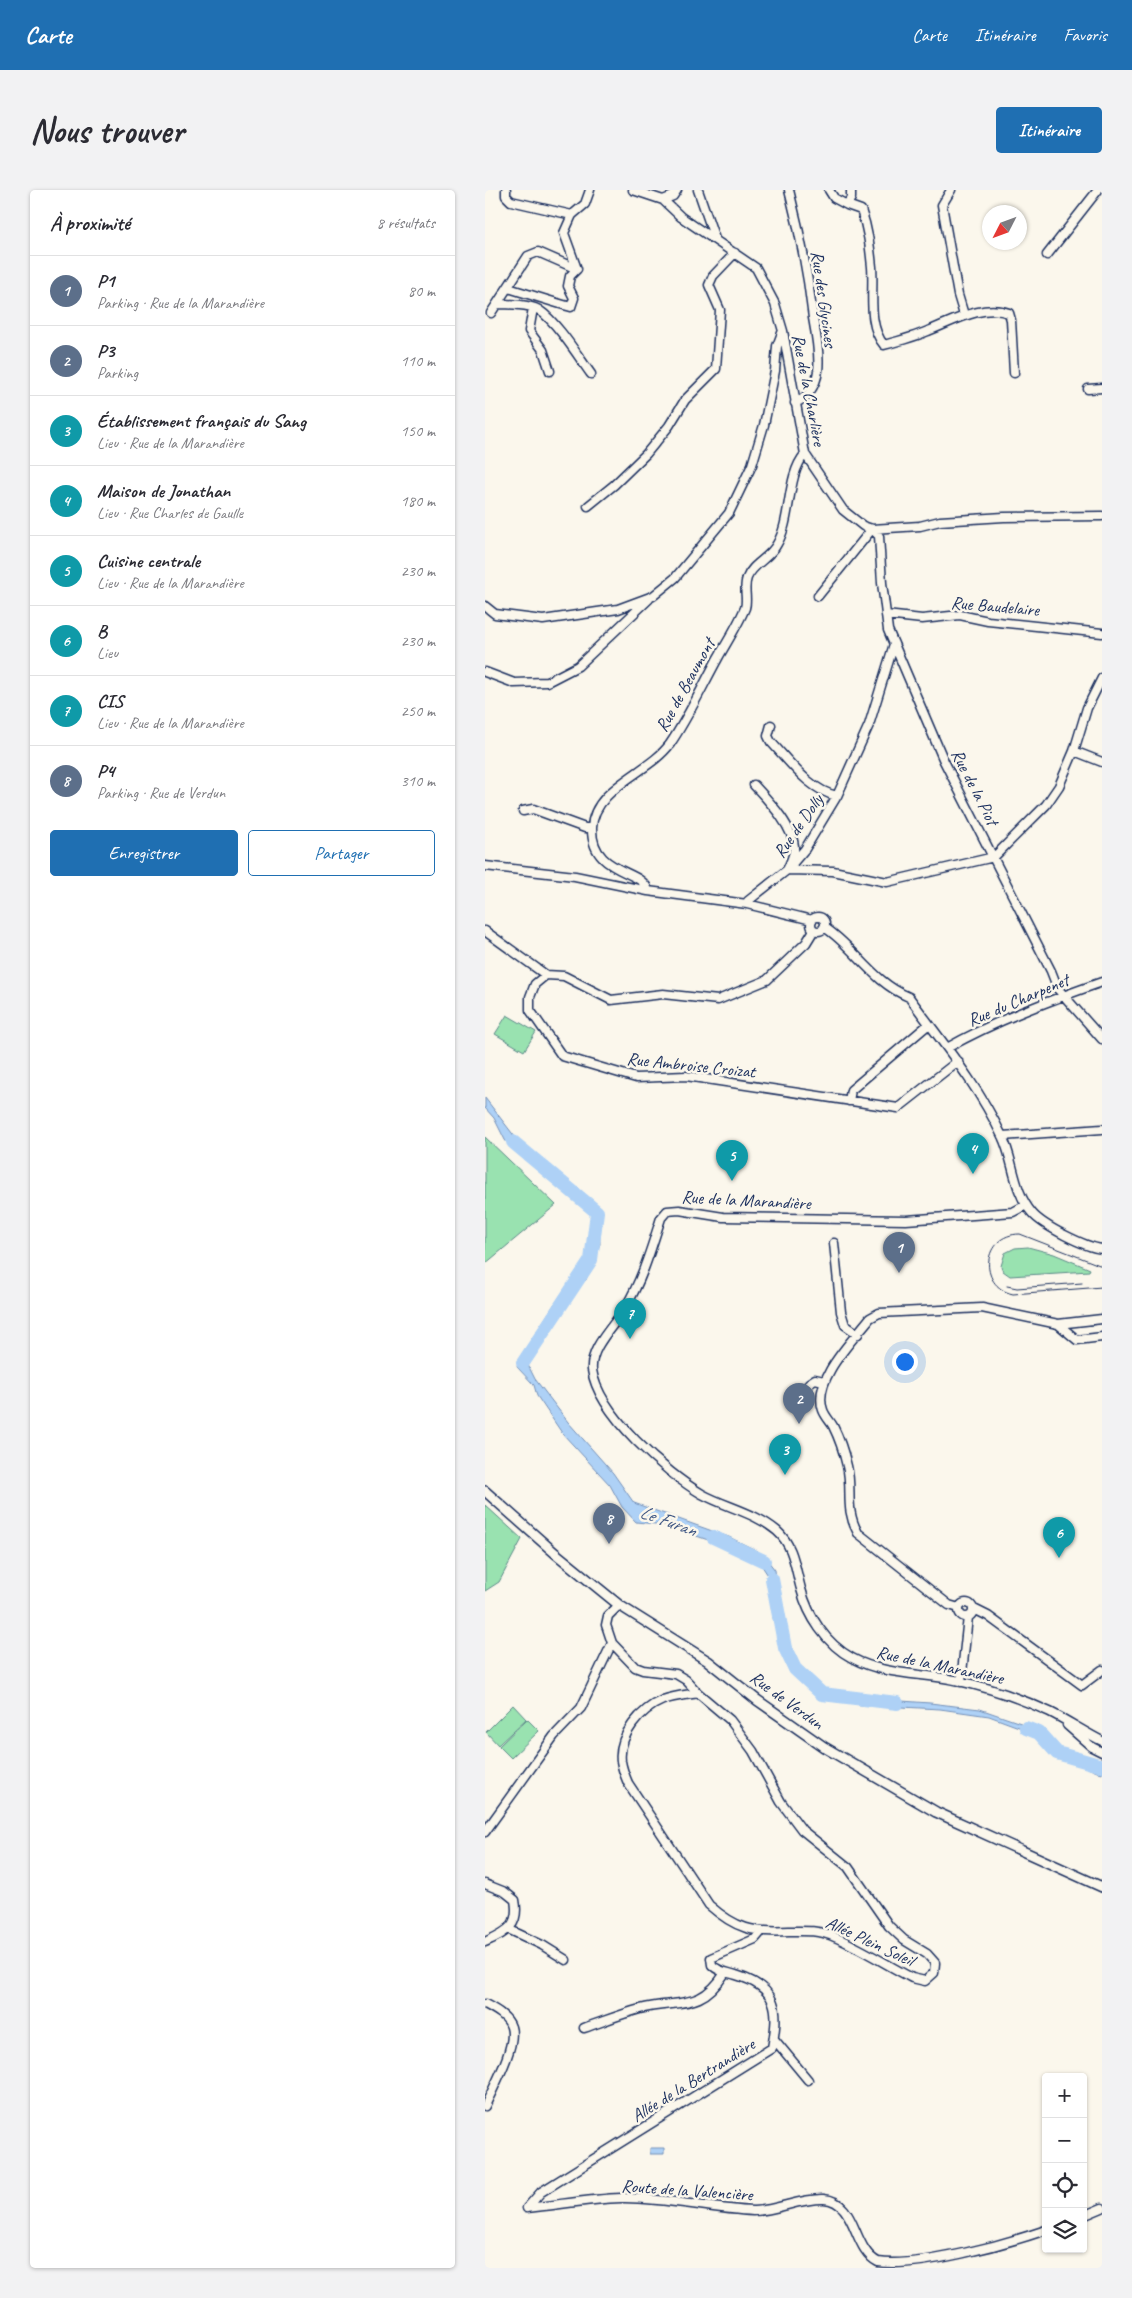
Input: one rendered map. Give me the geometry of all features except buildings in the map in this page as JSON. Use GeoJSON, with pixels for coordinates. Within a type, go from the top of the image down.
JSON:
{"type":"FeatureCollection","features":[{"type":"Feature","properties":{"kind":"main road","name":"Rue de Verdun"},"geometry":{"type":"LineString","coordinates":[[485,1491],[555,1553],[619,1605],[708,1661],[757,1700],[824,1747],[874,1778],[936,1812],[1102,1887]]}},
{"type":"Feature","properties":{"kind":"street"},"geometry":{"type":"LineString","coordinates":[[506,190],[506,196],[511,201],[572,215]]}},
{"type":"Feature","properties":{"kind":"street"},"geometry":{"type":"LineString","coordinates":[[577,269],[564,233],[572,215],[585,204],[590,190]]}},
{"type":"Feature","properties":{"kind":"street"},"geometry":{"type":"LineString","coordinates":[[633,190],[663,200],[673,196],[677,190]]}},
{"type":"Feature","properties":{"kind":"street"},"geometry":{"type":"LineString","coordinates":[[698,190],[715,239]]}},
{"type":"Feature","properties":{"kind":"street","name":"Rue des Glycines"},"geometry":{"type":"LineString","coordinates":[[789,190],[799,228],[809,284],[818,371],[810,392],[801,401],[795,403]]}},
{"type":"Feature","properties":{"kind":"street"},"geometry":{"type":"LineString","coordinates":[[829,190],[834,198],[861,210],[868,230],[873,312],[877,336],[884,345],[906,340],[964,315],[1003,310],[1009,313],[1014,373]]}},
{"type":"Feature","properties":{"kind":"street"},"geometry":{"type":"LineString","coordinates":[[847,205],[851,198],[851,190]]}},
{"type":"Feature","properties":{"kind":"street"},"geometry":{"type":"LineString","coordinates":[[951,190],[942,205],[958,295],[964,315]]}},
{"type":"Feature","properties":{"kind":"street"},"geometry":{"type":"LineString","coordinates":[[1047,255],[1098,190]]}},
{"type":"Feature","properties":{"kind":"street","name":"Rue de la Charlière"},"geometry":{"type":"LineString","coordinates":[[663,200],[681,217],[756,268],[775,304],[783,331],[787,365],[805,454],[843,510],[863,526],[872,529]]}},
{"type":"Feature","properties":{"kind":"street"},"geometry":{"type":"LineString","coordinates":[[491,313],[528,256],[538,252],[577,269]]}},
{"type":"Feature","properties":{"kind":"street"},"geometry":{"type":"LineString","coordinates":[[588,506],[640,460],[669,426],[685,400],[716,369],[720,310],[709,286],[713,276],[735,253]]}},
{"type":"Feature","properties":{"kind":"street"},"geometry":{"type":"LineString","coordinates":[[508,288],[571,307],[574,298],[567,286],[570,276],[577,269]]}},
{"type":"Feature","properties":{"kind":"street"},"geometry":{"type":"LineString","coordinates":[[539,298],[531,308],[529,331],[543,350],[550,371]]}},
{"type":"Feature","properties":{"kind":"street"},"geometry":{"type":"LineString","coordinates":[[497,304],[509,304],[539,310],[558,330],[591,374]]}},
{"type":"Feature","properties":{"kind":"street"},"geometry":{"type":"LineString","coordinates":[[485,672],[514,683],[547,682],[578,666],[675,578],[729,513],[752,465],[775,371],[777,346],[783,331]]}},
{"type":"Feature","properties":{"kind":"street"},"geometry":{"type":"LineString","coordinates":[[775,371],[779,367],[787,365]]}},
{"type":"Feature","properties":{"kind":"street"},"geometry":{"type":"LineString","coordinates":[[1088,389],[1102,388]]}},
{"type":"Feature","properties":{"kind":"street","name":"Rue de Beaumont"},"geometry":{"type":"LineString","coordinates":[[592,828],[598,808],[608,795],[661,756],[682,724],[746,606],[746,580],[750,571],[777,545],[798,466],[805,454]]}},
{"type":"Feature","properties":{"kind":"street"},"geometry":{"type":"LineString","coordinates":[[818,596],[872,529],[920,526],[940,521],[1004,517],[1102,516]]}},
{"type":"Feature","properties":{"kind":"street","name":"Rue de la Piot"},"geometry":{"type":"LineString","coordinates":[[872,529],[879,536],[888,630],[944,760],[1051,971],[1058,989],[1102,1039]]}},
{"type":"Feature","properties":{"kind":"street"},"geometry":{"type":"LineString","coordinates":[[485,606],[495,614],[543,620],[618,609],[653,596]]}},
{"type":"Feature","properties":{"kind":"street","name":"Rue Baudelaire"},"geometry":{"type":"LineString","coordinates":[[886,615],[922,619],[960,615],[988,621],[1102,633]]}},
{"type":"Feature","properties":{"kind":"street","name":"Rue de Dolly"},"geometry":{"type":"LineString","coordinates":[[747,904],[787,870],[805,849],[837,796],[869,725],[894,644]]}},
{"type":"Feature","properties":{"kind":"street"},"geometry":{"type":"LineString","coordinates":[[754,785],[767,799],[793,836],[794,850],[787,870],[833,871],[887,882],[994,858],[1046,805],[1059,786],[1074,751],[1087,708],[1102,678]]}},
{"type":"Feature","properties":{"kind":"street"},"geometry":{"type":"LineString","coordinates":[[771,725],[768,736],[771,742],[813,785],[827,794],[837,796]]}},
{"type":"Feature","properties":{"kind":"street"},"geometry":{"type":"LineString","coordinates":[[1074,751],[1102,762]]}},
{"type":"Feature","properties":{"kind":"street"},"geometry":{"type":"LineString","coordinates":[[523,811],[533,809],[585,828],[592,828],[599,854],[610,866],[642,881],[647,885],[648,891]]}},
{"type":"Feature","properties":{"kind":"street"},"geometry":{"type":"LineString","coordinates":[[485,866],[575,876],[648,891],[747,904],[812,920],[816,917],[822,919],[824,927],[832,932],[868,970],[899,993],[909,998],[958,1061],[1002,1136],[1025,1205],[1042,1222],[1084,1244],[1102,1249]]}},
{"type":"Feature","properties":{"kind":"street"},"geometry":{"type":"LineString","coordinates":[[812,920],[811,925],[815,930]]}},
{"type":"Feature","properties":{"kind":"street"},"geometry":{"type":"LineString","coordinates":[[815,930],[819,931],[824,927]]}},
{"type":"Feature","properties":{"kind":"street"},"geometry":{"type":"LineString","coordinates":[[485,931],[546,975],[564,976],[611,1000],[663,994],[718,1000],[767,980],[806,943],[815,930]]}},
{"type":"Feature","properties":{"kind":"street","name":"Rue Ambroise Croizat"},"geometry":{"type":"LineString","coordinates":[[546,975],[535,984],[530,997],[531,1010],[562,1056],[635,1078],[686,1076],[898,1108],[958,1061]]}},
{"type":"Feature","properties":{"kind":"street","name":"Rue du Charpenet"},"geometry":{"type":"LineString","coordinates":[[947,1048],[985,1027],[1064,995],[1102,982]]}},
{"type":"Feature","properties":{"kind":"street"},"geometry":{"type":"LineString","coordinates":[[849,1101],[851,1090],[929,1024]]}},
{"type":"Feature","properties":{"kind":"street"},"geometry":{"type":"LineString","coordinates":[[1002,1136],[1102,1129]]}},
{"type":"Feature","properties":{"kind":"street","name":"Rue de la Marandière"},"geometry":{"type":"LineString","coordinates":[[1025,1205],[1013,1212],[906,1220],[723,1217],[679,1210],[667,1211],[661,1218],[642,1276],[626,1308],[595,1352],[592,1369],[599,1389],[617,1417],[646,1453],[672,1475],[702,1494],[759,1519],[778,1532],[791,1550],[802,1595],[815,1622],[831,1642],[851,1658],[892,1671],[961,1682],[1009,1695],[1063,1719],[1102,1741]]}},
{"type":"Feature","properties":{"kind":"street"},"geometry":{"type":"LineString","coordinates":[[833,1243],[841,1312],[845,1325],[858,1334]]}},
{"type":"Feature","properties":{"kind":"street"},"geometry":{"type":"LineString","coordinates":[[959,1608],[949,1605],[858,1533],[852,1523],[848,1499],[848,1467],[836,1432],[823,1411],[820,1393],[824,1380],[870,1318],[879,1313],[982,1308],[1058,1324],[1102,1319]]}},
{"type":"Feature","properties":{"kind":"street"},"geometry":{"type":"LineString","coordinates":[[1058,1324],[1077,1340],[1102,1337]]}},
{"type":"Feature","properties":{"kind":"street"},"geometry":{"type":"LineString","coordinates":[[805,1399],[809,1383],[815,1379],[824,1380]]}},
{"type":"Feature","properties":{"kind":"street"},"geometry":{"type":"LineString","coordinates":[[959,1608],[966,1603],[971,1605],[1082,1685],[1102,1670]]}},
{"type":"Feature","properties":{"kind":"street"},"geometry":{"type":"LineString","coordinates":[[485,1832],[554,1736],[581,1708],[612,1643],[606,1625],[608,1616],[619,1605]]}},
{"type":"Feature","properties":{"kind":"street"},"geometry":{"type":"LineString","coordinates":[[959,1608],[961,1615],[969,1617]]}},
{"type":"Feature","properties":{"kind":"street"},"geometry":{"type":"LineString","coordinates":[[961,1682],[969,1617],[973,1614],[974,1609]]}},
{"type":"Feature","properties":{"kind":"street","name":"Allée Plein Soleil"},"geometry":{"type":"LineString","coordinates":[[612,1643],[635,1667],[643,1670],[676,1674],[686,1680],[736,1727],[753,1751],[781,1802],[802,1830],[847,1867],[889,1926],[904,1940],[931,1958],[935,1963],[934,1973],[925,1981],[912,1978],[830,1935],[807,1930],[761,1932],[745,1929],[725,1919],[709,1905],[628,1783],[621,1760],[623,1741],[634,1722],[650,1707],[664,1699],[698,1693]]}},
{"type":"Feature","properties":{"kind":"street","name":"Rue de la Marandière"},"geometry":{"type":"LineString","coordinates":[[1063,1719],[1070,1728],[1092,1747],[1102,1752]]}},
{"type":"Feature","properties":{"kind":"street"},"geometry":{"type":"LineString","coordinates":[[485,1884],[505,1892],[515,1900],[517,1911],[515,1922],[508,1929],[485,1942]]}},
{"type":"Feature","properties":{"kind":"street"},"geometry":{"type":"LineString","coordinates":[[508,1929],[542,1945],[565,1960]]}},
{"type":"Feature","properties":{"kind":"street"},"geometry":{"type":"LineString","coordinates":[[584,2028],[640,2009],[682,2004],[704,1996],[717,1986],[725,1973],[718,1971],[712,1965],[711,1958],[755,1939],[761,1932]]}},
{"type":"Feature","properties":{"kind":"street","name":"Allée de la Bertrandière"},"geometry":{"type":"LineString","coordinates":[[527,2208],[541,2192],[772,2048],[777,2014],[771,1997],[759,1984],[725,1973]]}},
{"type":"Feature","properties":{"kind":"street"},"geometry":{"type":"LineString","coordinates":[[485,2004],[504,2017],[511,2027],[511,2044],[489,2088],[485,2106]]}},
{"type":"Feature","properties":{"kind":"street"},"geometry":{"type":"LineString","coordinates":[[773,2039],[807,2080]]}},
{"type":"Feature","properties":{"kind":"street","name":"Route de la Valencière"},"geometry":{"type":"LineString","coordinates":[[527,2208],[621,2198],[755,2211],[825,2199],[837,2203],[848,2215],[865,2251],[877,2261],[893,2267],[943,2263],[966,2258],[1042,2231]]}},
{"type":"Feature","properties":{"kind":"street"},"geometry":{"type":"LineString","coordinates":[[1087,2214],[1102,2208]]}},
{"type":"Feature","properties":{"kind":"green space"},"geometry":{"type":"Polygon","coordinates":[[[507,1015],[536,1032],[524,1051],[495,1034],[507,1015]]]}},
{"type":"Feature","properties":{"kind":"green space"},"geometry":{"type":"Polygon","coordinates":[[[485,1137],[556,1205],[485,1264],[485,1137]]]}},
{"type":"Feature","properties":{"kind":"green space"},"geometry":{"type":"Polygon","coordinates":[[[1028,1247],[1054,1254],[1090,1269],[1089,1271],[1010,1276],[1003,1271],[1001,1266],[1005,1253],[1015,1248],[1028,1247]]]}},
{"type":"Feature","properties":{"kind":"green space"},"geometry":{"type":"Polygon","coordinates":[[[485,1505],[522,1539],[499,1582],[485,1591],[485,1505]]]}},
{"type":"Feature","properties":{"kind":"green space"},"geometry":{"type":"Polygon","coordinates":[[[513,1705],[526,1719],[498,1745],[486,1732],[513,1705]]]}},
{"type":"Feature","properties":{"kind":"green space"},"geometry":{"type":"Polygon","coordinates":[[[527,1719],[539,1731],[511,1758],[499,1746],[527,1719]]]}},
{"type":"Feature","properties":{"kind":"water"},"geometry":{"type":"Polygon","coordinates":[[[485,1098],[529,1155],[549,1165],[561,1178],[584,1193],[599,1215],[600,1244],[586,1280],[570,1296],[540,1333],[532,1348],[528,1365],[535,1379],[568,1422],[613,1473],[634,1503],[729,1537],[758,1551],[768,1561],[775,1570],[777,1588],[775,1606],[785,1643],[804,1678],[818,1689],[845,1697],[930,1703],[980,1709],[1041,1730],[1060,1751],[1102,1768],[1102,1774],[1060,1757],[1043,1736],[989,1716],[940,1709],[861,1705],[820,1696],[799,1681],[791,1669],[773,1618],[771,1599],[773,1583],[760,1563],[733,1546],[708,1540],[665,1525],[636,1522],[622,1507],[610,1485],[562,1433],[537,1396],[534,1385],[517,1367],[519,1359],[555,1303],[577,1284],[596,1244],[596,1235],[591,1215],[579,1196],[512,1149],[505,1140],[494,1118],[485,1108],[485,1098]]]}},
{"type":"Feature","properties":{"kind":"water"},"geometry":{"type":"Polygon","coordinates":[[[650,2148],[664,2148],[664,2154],[650,2154],[650,2148]]]}},
{"type":"Feature","properties":{"kind":"waterway","name":"Le Furan"},"geometry":{"type":"LineString","coordinates":[[513,1142],[597,1212],[591,1260],[523,1363]]}},
{"type":"Feature","properties":{"kind":"waterway","name":"Le Furan"},"geometry":{"type":"LineString","coordinates":[[713,1537],[764,1561]]}},
{"type":"Feature","properties":{"kind":"waterway","name":"Le Furan"},"geometry":{"type":"LineString","coordinates":[[772,1579],[785,1648],[795,1669],[822,1694],[897,1703]]}},
{"type":"Feature","properties":{"kind":"waterway","name":"Le Furan"},"geometry":{"type":"LineString","coordinates":[[1026,1728],[1039,1733],[1057,1753],[1102,1766]]}},
{"type":"Feature","properties":{"kind":"tram line"},"geometry":{"type":"LineString","coordinates":[[1102,1266],[1020,1234],[1007,1236],[998,1242],[992,1251],[989,1261],[989,1272],[994,1281],[1001,1289],[1013,1294],[1102,1287]]}},
{"type":"Feature","properties":{"kind":"tram line"},"geometry":{"type":"LineString","coordinates":[[1007,1286],[1017,1288],[1082,1283]]}},
{"type":"Feature","properties":{"kind":"place","name":"Maison de Jonathan"},"geometry":{"type":"Point","coordinates":[973,1174]}},
{"type":"Feature","properties":{"kind":"place","name":"Cuisine centrale"},"geometry":{"type":"Point","coordinates":[732,1181]}},
{"type":"Feature","properties":{"kind":"place","name":"P1"},"geometry":{"type":"Point","coordinates":[899,1273]}},
{"type":"Feature","properties":{"kind":"place","name":"CIS"},"geometry":{"type":"Point","coordinates":[630,1339]}},
{"type":"Feature","properties":{"kind":"place","name":"P3"},"geometry":{"type":"Point","coordinates":[799,1424]}},
{"type":"Feature","properties":{"kind":"place","name":"Établissement français du Sang"},"geometry":{"type":"Point","coordinates":[785,1475]}},
{"type":"Feature","properties":{"kind":"place","name":"P4"},"geometry":{"type":"Point","coordinates":[609,1544]}},
{"type":"Feature","properties":{"kind":"place","name":"B"},"geometry":{"type":"Point","coordinates":[1059,1558]}}]}
